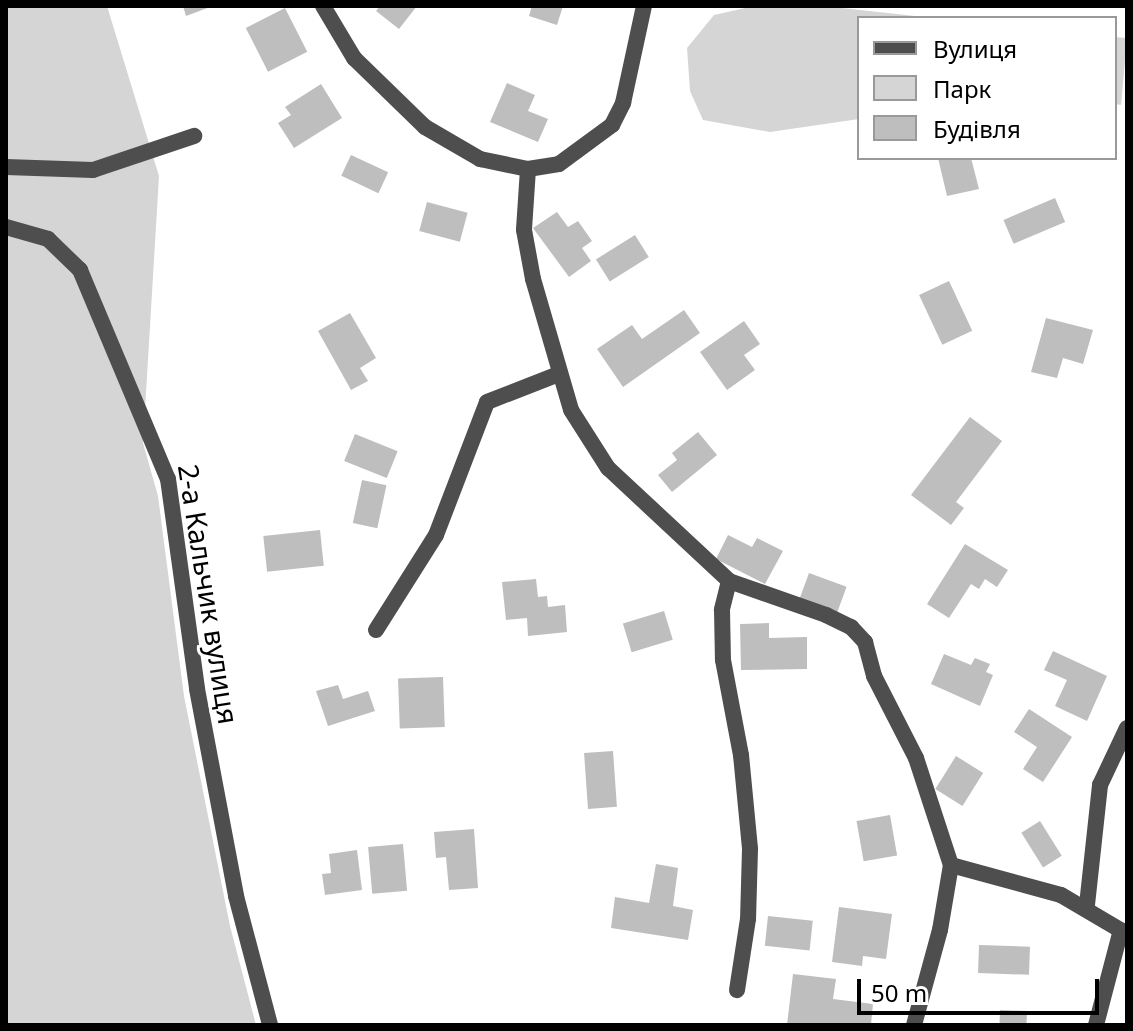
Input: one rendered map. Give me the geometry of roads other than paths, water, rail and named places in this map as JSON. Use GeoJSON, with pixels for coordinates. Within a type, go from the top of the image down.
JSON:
{"type":"FeatureCollection","features":[{"type":"Feature","properties":{"kind":"street"},"geometry":{"type":"LineString","coordinates":[[323,6],[354,58],[425,127],[480,159],[528,169],[559,164],[612,125],[623,103],[644,6]]}},
{"type":"Feature","properties":{"kind":"street"},"geometry":{"type":"LineString","coordinates":[[6,167],[101,168],[194,136]]}},
{"type":"Feature","properties":{"kind":"street"},"geometry":{"type":"LineString","coordinates":[[528,169],[524,230],[559,374],[581,431],[608,468],[729,581],[826,615],[851,627],[865,642],[874,676],[916,758],[951,865],[940,930],[914,1025]]}},
{"type":"Feature","properties":{"kind":"street","name":"2-а Кальчик вулиця"},"geometry":{"type":"LineString","coordinates":[[6,227],[48,239],[80,270],[152,432],[171,492],[197,689],[236,896],[270,1025]]}},
{"type":"Feature","properties":{"kind":"street"},"geometry":{"type":"LineString","coordinates":[[376,630],[436,535],[487,402],[559,374]]}},
{"type":"Feature","properties":{"kind":"street"},"geometry":{"type":"LineString","coordinates":[[729,581],[722,610],[723,660],[741,755],[750,849],[748,919],[737,990]]}},
{"type":"Feature","properties":{"kind":"street"},"geometry":{"type":"LineString","coordinates":[[1087,905],[1100,785],[1127,728]]}},
{"type":"Feature","properties":{"kind":"street"},"geometry":{"type":"LineString","coordinates":[[951,865],[1087,905],[1124,932],[1096,1025]]}}]}
